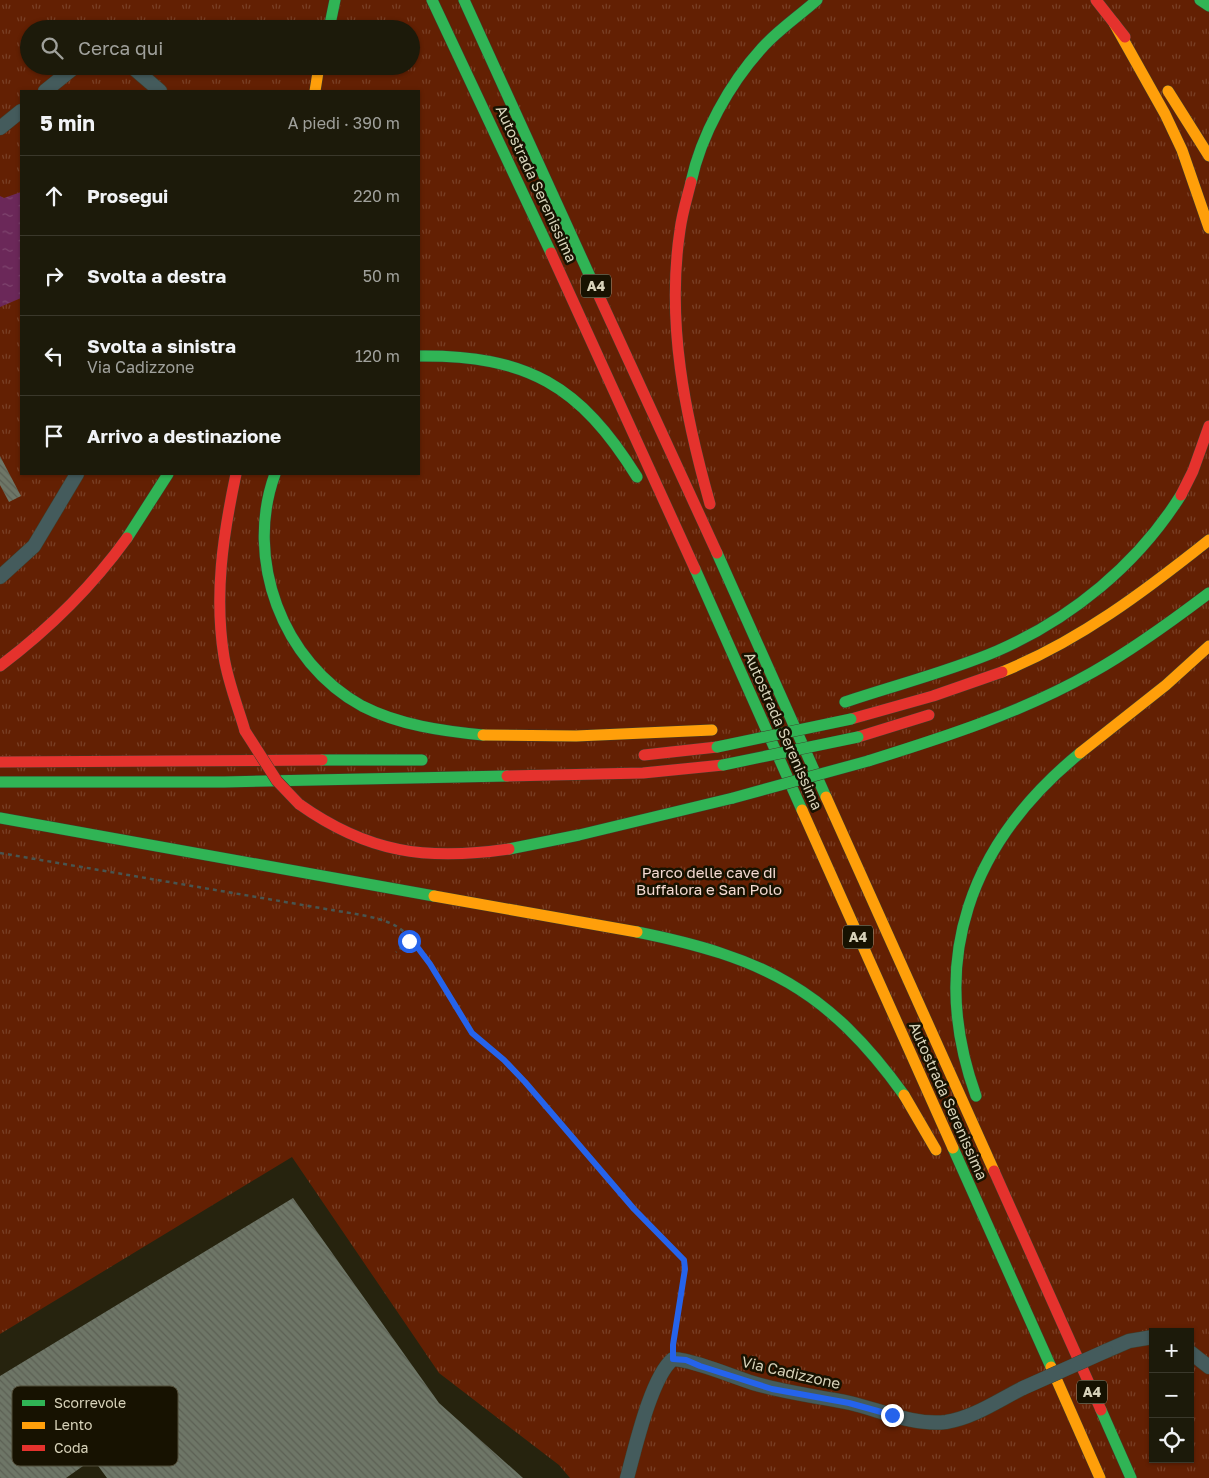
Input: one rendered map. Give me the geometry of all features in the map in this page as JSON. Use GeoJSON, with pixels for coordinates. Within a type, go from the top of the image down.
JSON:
{"type":"FeatureCollection","features":[{"type":"Feature","properties":{"kind":"highway"},"geometry":{"type":"LineString","coordinates":[[331,20],[335,0]]}},
{"type":"Feature","properties":{"kind":"highway","name":"Autostrada Serenissima"},"geometry":{"type":"LineString","coordinates":[[432,0],[492,124],[689,556],[1100,1478]]}},
{"type":"Feature","properties":{"kind":"highway","name":"Autostrada Serenissima"},"geometry":{"type":"LineString","coordinates":[[464,0],[726,573],[1131,1478]]}},
{"type":"Feature","properties":{"kind":"highway"},"geometry":{"type":"LineString","coordinates":[[726,573],[719,533],[693,444],[681,387],[675,296],[678,230],[694,162],[718,110],[748,64],[784,28],[818,0]]}},
{"type":"Feature","properties":{"kind":"highway"},"geometry":{"type":"LineString","coordinates":[[1096,0],[1167,90],[1192,126],[1209,156]]}},
{"type":"Feature","properties":{"kind":"highway"},"geometry":{"type":"LineString","coordinates":[[1200,0],[1209,6]]}},
{"type":"Feature","properties":{"kind":"highway"},"geometry":{"type":"LineString","coordinates":[[1114,23],[1165,114],[1182,150],[1209,228]]}},
{"type":"Feature","properties":{"kind":"highway"},"geometry":{"type":"LineString","coordinates":[[310,90],[316,75]]}},
{"type":"Feature","properties":{"kind":"highway"},"geometry":{"type":"LineString","coordinates":[[315,90],[317,75]]}},
{"type":"Feature","properties":{"kind":"highway"},"geometry":{"type":"LineString","coordinates":[[420,356],[454,354],[490,359],[538,375],[578,400],[603,426],[626,456],[646,491],[689,556]]}},
{"type":"Feature","properties":{"kind":"highway"},"geometry":{"type":"LineString","coordinates":[[840,703],[997,650],[1055,619],[1095,591],[1129,561],[1161,523],[1180,496],[1195,466],[1209,426]]}},
{"type":"Feature","properties":{"kind":"highway"},"geometry":{"type":"LineString","coordinates":[[0,666],[24,649],[96,581],[128,537],[167,475]]}},
{"type":"Feature","properties":{"kind":"highway"},"geometry":{"type":"LineString","coordinates":[[236,475],[225,525],[220,575],[219,617],[224,658],[245,731],[277,781],[299,804],[327,824],[380,846],[435,854],[474,854],[545,844],[732,798],[941,739],[1020,708],[1074,683],[1134,647],[1209,593]]}},
{"type":"Feature","properties":{"kind":"highway"},"geometry":{"type":"LineString","coordinates":[[275,475],[266,510],[264,542],[266,568],[273,597],[284,624],[298,649],[322,676],[346,697],[379,714],[411,724],[456,734],[508,739],[717,729]]}},
{"type":"Feature","properties":{"kind":"highway"},"geometry":{"type":"LineString","coordinates":[[1154,585],[1203,529]]}},
{"type":"Feature","properties":{"kind":"highway"},"geometry":{"type":"LineString","coordinates":[[632,755],[717,747],[852,719],[928,698],[1003,670],[1061,644],[1154,585],[1209,540]]}},
{"type":"Feature","properties":{"kind":"highway"},"geometry":{"type":"LineString","coordinates":[[980,1105],[970,1081],[960,1044],[956,1001],[957,950],[963,920],[975,888],[997,846],[1032,797],[1066,765],[1138,710],[1209,646]]}},
{"type":"Feature","properties":{"kind":"highway"},"geometry":{"type":"LineString","coordinates":[[750,722],[798,712]]}},
{"type":"Feature","properties":{"kind":"highway"},"geometry":{"type":"LineString","coordinates":[[0,782],[224,782],[642,773],[723,765],[858,737],[936,713]]}},
{"type":"Feature","properties":{"kind":"highway"},"geometry":{"type":"LineString","coordinates":[[0,762],[437,760]]}},
{"type":"Feature","properties":{"kind":"highway"},"geometry":{"type":"LineString","coordinates":[[0,818],[573,920],[694,944],[735,956],[770,972],[803,991],[833,1014],[862,1041],[893,1077],[912,1104],[942,1164]]}},
{"type":"Feature","properties":{"kind":"highway"},"geometry":{"type":"LineString","coordinates":[[1003,1161],[1036,1247],[1054,1306]]}},
{"type":"Feature","properties":{"kind":"highway"},"geometry":{"type":"LineString","coordinates":[[990,1261],[1029,1316]]}},
{"type":"Feature","properties":{"kind":"street"},"geometry":{"type":"LineString","coordinates":[[47,90],[65,75]]}},
{"type":"Feature","properties":{"kind":"street"},"geometry":{"type":"LineString","coordinates":[[141,75],[159,90]]}},
{"type":"Feature","properties":{"kind":"street"},"geometry":{"type":"LineString","coordinates":[[0,128],[20,112]]}},
{"type":"Feature","properties":{"kind":"street"},"geometry":{"type":"LineString","coordinates":[[0,577],[34,546],[77,475]]}},
{"type":"Feature","properties":{"kind":"street","name":"Via Cadizzone"},"geometry":{"type":"LineString","coordinates":[[673,1359],[686,1360],[772,1389],[849,1403],[923,1421],[946,1422],[967,1416],[1023,1388],[1129,1341],[1149,1338]]}},
{"type":"Feature","properties":{"kind":"street"},"geometry":{"type":"LineString","coordinates":[[1194,1355],[1209,1367]]}},
{"type":"Feature","properties":{"kind":"street"},"geometry":{"type":"LineString","coordinates":[[627,1478],[661,1373],[673,1359]]}},
{"type":"Feature","properties":{"kind":"path"},"geometry":{"type":"LineString","coordinates":[[0,853],[340,911],[400,927],[409,941],[418,948],[430,964],[472,1033],[504,1060],[525,1082],[634,1209],[684,1260],[685,1269],[673,1345],[673,1359]]}},
{"type":"Feature","properties":{"kind":"path"},"geometry":{"type":"LineString","coordinates":[[396,952],[409,941]]}},
{"type":"Feature","properties":{"kind":"green space","name":"Parco delle cave di Buffalora e San Polo"},"geometry":{"type":"Polygon","coordinates":[[[0,0],[1209,0],[1209,1478],[570,1478],[559,1465],[439,1373],[292,1157],[0,1334],[0,0]]]}},
{"type":"Feature","properties":{"kind":"water"},"geometry":{"type":"Polygon","coordinates":[[[20,192],[20,298],[0,307],[0,196],[4,198],[20,192]]]}},
{"type":"Feature","properties":{"kind":"building"},"geometry":{"type":"Polygon","coordinates":[[[0,456],[21,496],[9,502],[0,485],[0,456]]]}},
{"type":"Feature","properties":{"kind":"building"},"geometry":{"type":"Polygon","coordinates":[[[293,1198],[439,1403],[523,1478],[107,1478],[98,1466],[178,1466],[178,1386],[12,1386],[12,1466],[83,1466],[66,1478],[0,1478],[0,1376],[293,1198]]]}},
{"type":"Feature","properties":{"kind":"traffic: fast"},"geometry":{"type":"LineString","coordinates":[[331,20],[335,0]]}},
{"type":"Feature","properties":{"kind":"traffic: fast"},"geometry":{"type":"LineString","coordinates":[[432,0],[551,253]]}},
{"type":"Feature","properties":{"kind":"traffic: fast"},"geometry":{"type":"LineString","coordinates":[[464,0],[593,283]]}},
{"type":"Feature","properties":{"kind":"traffic: fast"},"geometry":{"type":"LineString","coordinates":[[691,182],[709,128],[739,77],[768,41],[817,0]]}},
{"type":"Feature","properties":{"kind":"traffic: fast"},"geometry":{"type":"LineString","coordinates":[[1200,0],[1209,6]]}},
{"type":"Feature","properties":{"kind":"traffic: fast"},"geometry":{"type":"LineString","coordinates":[[420,356],[457,357],[491,362],[520,370],[547,382],[571,398],[594,419],[616,445],[637,477]]}},
{"type":"Feature","properties":{"kind":"traffic: fast"},"geometry":{"type":"LineString","coordinates":[[127,538],[167,475]]}},
{"type":"Feature","properties":{"kind":"traffic: fast"},"geometry":{"type":"LineString","coordinates":[[275,475],[267,507],[264,540],[268,573],[277,605],[291,636],[310,663],[334,687],[376,713],[421,726],[483,735]]}},
{"type":"Feature","properties":{"kind":"traffic: fast"},"geometry":{"type":"LineString","coordinates":[[845,702],[978,659],[1024,638],[1051,623],[1101,587],[1123,566],[1145,544],[1181,495]]}},
{"type":"Feature","properties":{"kind":"traffic: fast"},"geometry":{"type":"LineString","coordinates":[[717,553],[826,797]]}},
{"type":"Feature","properties":{"kind":"traffic: fast"},"geometry":{"type":"LineString","coordinates":[[695,569],[802,810]]}},
{"type":"Feature","properties":{"kind":"traffic: fast"},"geometry":{"type":"LineString","coordinates":[[868,761],[983,723],[1066,686],[1138,644],[1209,593]]}},
{"type":"Feature","properties":{"kind":"traffic: fast"},"geometry":{"type":"LineString","coordinates":[[717,747],[851,719]]}},
{"type":"Feature","properties":{"kind":"traffic: fast"},"geometry":{"type":"LineString","coordinates":[[723,765],[858,737]]}},
{"type":"Feature","properties":{"kind":"traffic: fast"},"geometry":{"type":"LineString","coordinates":[[976,1096],[962,1046],[956,998],[958,951],[968,907],[986,865],[1010,825],[1042,788],[1080,753]]}},
{"type":"Feature","properties":{"kind":"traffic: fast"},"geometry":{"type":"LineString","coordinates":[[322,760],[422,760]]}},
{"type":"Feature","properties":{"kind":"traffic: fast"},"geometry":{"type":"LineString","coordinates":[[733,798],[868,761]]}},
{"type":"Feature","properties":{"kind":"traffic: fast"},"geometry":{"type":"LineString","coordinates":[[0,782],[224,782],[507,776]]}},
{"type":"Feature","properties":{"kind":"traffic: fast"},"geometry":{"type":"LineString","coordinates":[[509,849],[579,835],[733,798]]}},
{"type":"Feature","properties":{"kind":"traffic: fast"},"geometry":{"type":"LineString","coordinates":[[0,818],[434,896]]}},
{"type":"Feature","properties":{"kind":"traffic: fast"},"geometry":{"type":"LineString","coordinates":[[637,932],[721,953],[789,983],[819,1003],[848,1028],[876,1059],[904,1095]]}},
{"type":"Feature","properties":{"kind":"traffic: fast"},"geometry":{"type":"LineString","coordinates":[[953,1148],[1051,1367]]}},
{"type":"Feature","properties":{"kind":"traffic: fast"},"geometry":{"type":"LineString","coordinates":[[1101,1410],[1131,1478]]}},
{"type":"Feature","properties":{"kind":"traffic: slow"},"geometry":{"type":"LineString","coordinates":[[1114,23],[1165,114],[1182,150],[1209,228]]}},
{"type":"Feature","properties":{"kind":"traffic: slow"},"geometry":{"type":"LineString","coordinates":[[315,90],[318,75]]}},
{"type":"Feature","properties":{"kind":"traffic: slow"},"geometry":{"type":"LineString","coordinates":[[1168,91],[1209,156]]}},
{"type":"Feature","properties":{"kind":"traffic: slow"},"geometry":{"type":"LineString","coordinates":[[1002,672],[1058,645],[1110,614],[1209,540]]}},
{"type":"Feature","properties":{"kind":"traffic: slow"},"geometry":{"type":"LineString","coordinates":[[1080,753],[1166,685],[1209,646]]}},
{"type":"Feature","properties":{"kind":"traffic: slow"},"geometry":{"type":"LineString","coordinates":[[483,735],[576,736],[712,730]]}},
{"type":"Feature","properties":{"kind":"traffic: slow"},"geometry":{"type":"LineString","coordinates":[[826,797],[994,1171]]}},
{"type":"Feature","properties":{"kind":"traffic: slow"},"geometry":{"type":"LineString","coordinates":[[802,810],[953,1148]]}},
{"type":"Feature","properties":{"kind":"traffic: slow"},"geometry":{"type":"LineString","coordinates":[[434,896],[637,932]]}},
{"type":"Feature","properties":{"kind":"traffic: slow"},"geometry":{"type":"LineString","coordinates":[[904,1095],[936,1150]]}},
{"type":"Feature","properties":{"kind":"traffic: slow"},"geometry":{"type":"LineString","coordinates":[[1051,1367],[1100,1478]]}},
{"type":"Feature","properties":{"kind":"traffic: jam"},"geometry":{"type":"LineString","coordinates":[[1096,0],[1125,37]]}},
{"type":"Feature","properties":{"kind":"traffic: jam"},"geometry":{"type":"LineString","coordinates":[[691,182],[683,212],[676,265],[675,300],[677,334],[686,403],[710,504]]}},
{"type":"Feature","properties":{"kind":"traffic: jam"},"geometry":{"type":"LineString","coordinates":[[551,253],[695,569]]}},
{"type":"Feature","properties":{"kind":"traffic: jam"},"geometry":{"type":"LineString","coordinates":[[593,283],[717,553]]}},
{"type":"Feature","properties":{"kind":"traffic: jam"},"geometry":{"type":"LineString","coordinates":[[1181,495],[1193,471],[1209,426]]}},
{"type":"Feature","properties":{"kind":"traffic: jam"},"geometry":{"type":"LineString","coordinates":[[236,475],[221,565],[220,611],[224,657],[245,731]]}},
{"type":"Feature","properties":{"kind":"traffic: jam"},"geometry":{"type":"LineString","coordinates":[[0,666],[52,622],[84,591],[127,538]]}},
{"type":"Feature","properties":{"kind":"traffic: jam"},"geometry":{"type":"LineString","coordinates":[[851,719],[933,696],[1002,672]]}},
{"type":"Feature","properties":{"kind":"traffic: jam"},"geometry":{"type":"LineString","coordinates":[[858,737],[929,715]]}},
{"type":"Feature","properties":{"kind":"traffic: jam"},"geometry":{"type":"LineString","coordinates":[[245,731],[277,781],[299,804]]}},
{"type":"Feature","properties":{"kind":"traffic: jam"},"geometry":{"type":"LineString","coordinates":[[644,755],[717,747]]}},
{"type":"Feature","properties":{"kind":"traffic: jam"},"geometry":{"type":"LineString","coordinates":[[0,762],[322,760]]}},
{"type":"Feature","properties":{"kind":"traffic: jam"},"geometry":{"type":"LineString","coordinates":[[507,776],[643,773],[723,765]]}},
{"type":"Feature","properties":{"kind":"traffic: jam"},"geometry":{"type":"LineString","coordinates":[[299,804],[349,833],[374,843],[399,849],[424,853],[451,854],[509,849]]}},
{"type":"Feature","properties":{"kind":"traffic: jam"},"geometry":{"type":"LineString","coordinates":[[994,1171],[1101,1410]]}},
{"type":"Feature","properties":{"kind":"route"},"geometry":{"type":"LineString","coordinates":[[409,941],[418,948],[430,964],[459,1015],[472,1033],[504,1060],[525,1082],[634,1209],[684,1260],[685,1269],[673,1345],[673,1359],[686,1360],[772,1389],[849,1403],[892,1415]]}}]}
